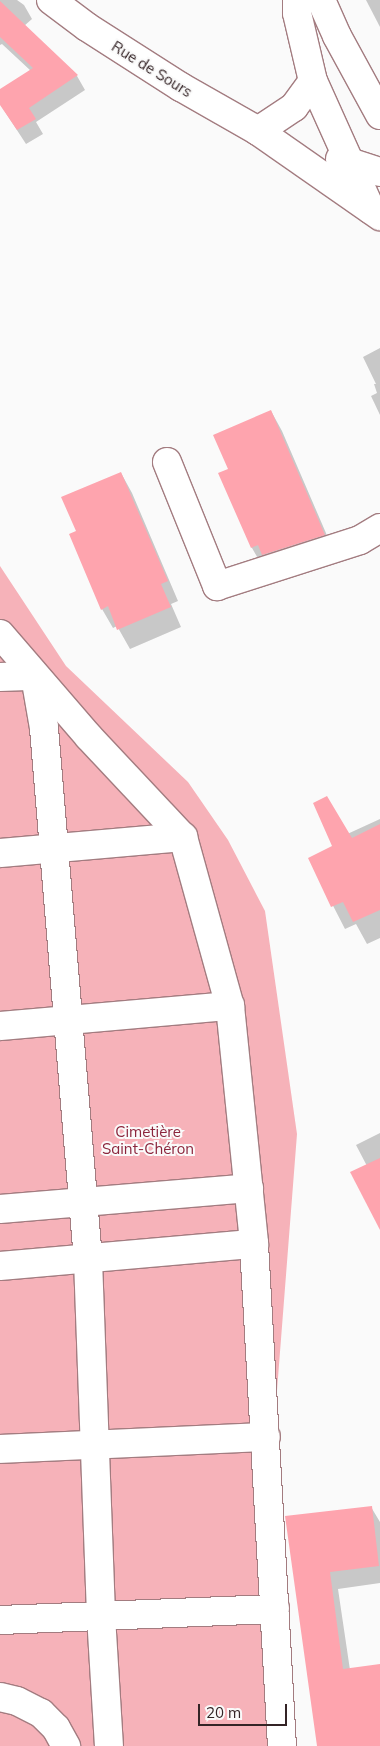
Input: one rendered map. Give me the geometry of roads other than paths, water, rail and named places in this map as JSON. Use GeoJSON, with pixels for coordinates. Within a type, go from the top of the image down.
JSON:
{"type":"FeatureCollection","features":[{"type":"Feature","properties":{"kind":"main road","name":"Rue de Sours"},"geometry":{"type":"LineString","coordinates":[[51,0],[87,27],[181,87],[258,131],[376,213]]}},
{"type":"Feature","properties":{"kind":"main road"},"geometry":{"type":"LineString","coordinates":[[297,0],[297,13],[313,81],[376,213]]}},
{"type":"Feature","properties":{"kind":"main road"},"geometry":{"type":"LineString","coordinates":[[321,0],[337,36],[380,115]]}},
{"type":"Feature","properties":{"kind":"main road"},"geometry":{"type":"LineString","coordinates":[[258,131],[294,106],[313,81]]}},
{"type":"Feature","properties":{"kind":"main road","name":"Rue de Sours"},"geometry":{"type":"LineString","coordinates":[[258,131],[380,172]]}},
{"type":"Feature","properties":{"kind":"main road"},"geometry":{"type":"LineString","coordinates":[[167,462],[217,586],[360,540],[380,528]]}},
{"type":"Feature","properties":{"kind":"main road"},"geometry":{"type":"LineString","coordinates":[[0,634],[35,676],[183,837],[230,1006],[254,1244],[282,1746]]}},
{"type":"Feature","properties":{"kind":"main road"},"geometry":{"type":"LineString","coordinates":[[0,677],[35,676]]}},
{"type":"Feature","properties":{"kind":"main road"},"geometry":{"type":"LineString","coordinates":[[35,676],[44,728],[84,1202],[88,1260],[101,1616],[109,1746]]}},
{"type":"Feature","properties":{"kind":"main road"},"geometry":{"type":"LineString","coordinates":[[0,854],[183,837]]}},
{"type":"Feature","properties":{"kind":"main road"},"geometry":{"type":"LineString","coordinates":[[0,1026],[230,1006]]}},
{"type":"Feature","properties":{"kind":"main road"},"geometry":{"type":"LineString","coordinates":[[0,1209],[249,1188]]}},
{"type":"Feature","properties":{"kind":"main road"},"geometry":{"type":"LineString","coordinates":[[0,1266],[88,1260],[254,1244]]}},
{"type":"Feature","properties":{"kind":"main road"},"geometry":{"type":"LineString","coordinates":[[0,1449],[266,1437]]}},
{"type":"Feature","properties":{"kind":"main road"},"geometry":{"type":"LineString","coordinates":[[0,1620],[275,1609]]}},
{"type":"Feature","properties":{"kind":"main road"},"geometry":{"type":"LineString","coordinates":[[0,1697],[17,1701],[41,1713],[56,1728],[66,1746]]}},
{"type":"Feature","properties":{"kind":"park label","name":"Cimetière Saint-Chéron"},"geometry":{"type":"Point","coordinates":[148,1140]}}]}
